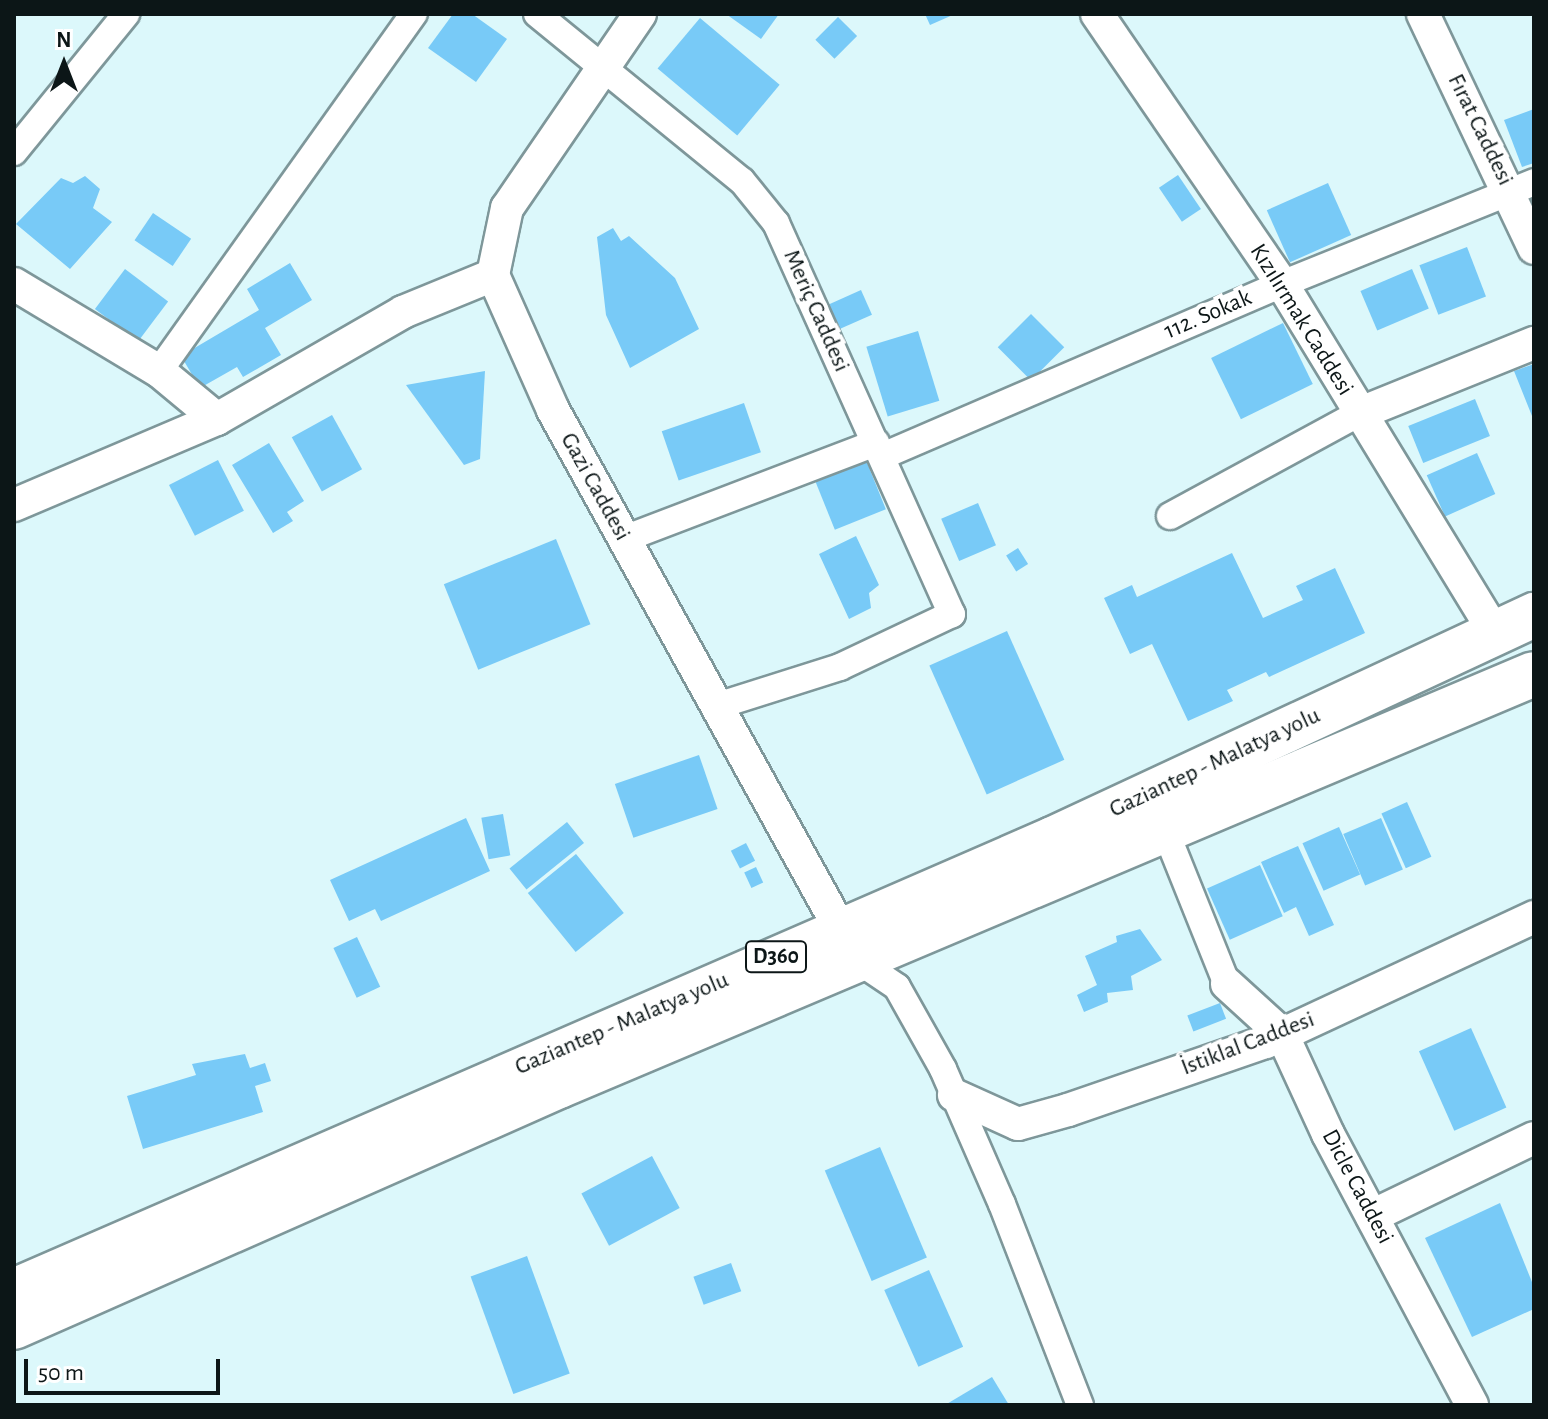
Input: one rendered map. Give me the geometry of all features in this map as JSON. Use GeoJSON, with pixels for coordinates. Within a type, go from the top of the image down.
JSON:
{"type":"FeatureCollection","features":[{"type":"Feature","properties":{"kind":"highway","name":"Gaziantep - Malatya yolu"},"geometry":{"type":"LineString","coordinates":[[14,1327],[849,945],[1053,839],[1534,615]]}},
{"type":"Feature","properties":{"kind":"highway","name":"Gaziantep - Malatya yolu"},"geometry":{"type":"LineString","coordinates":[[14,1291],[849,945],[1165,830],[1534,674]]}},
{"type":"Feature","properties":{"kind":"street"},"geometry":{"type":"LineString","coordinates":[[14,152],[126,14]]}},
{"type":"Feature","properties":{"kind":"street"},"geometry":{"type":"LineString","coordinates":[[159,371],[346,116],[414,14]]}},
{"type":"Feature","properties":{"kind":"street","name":"Meriç Caddesi"},"geometry":{"type":"LineString","coordinates":[[537,14],[603,63],[742,181],[776,223],[952,614],[840,667],[717,706]]}},
{"type":"Feature","properties":{"kind":"street"},"geometry":{"type":"LineString","coordinates":[[14,505],[217,419],[403,312],[493,275],[507,208],[603,63],[640,14]]}},
{"type":"Feature","properties":{"kind":"street","name":"Kızılırmak Caddesi"},"geometry":{"type":"LineString","coordinates":[[1097,14],[1282,284],[1358,414],[1431,523],[1495,633]]}},
{"type":"Feature","properties":{"kind":"street","name":"Fırat Caddesi"},"geometry":{"type":"LineString","coordinates":[[1423,14],[1523,187],[1534,248]]}},
{"type":"Feature","properties":{"kind":"street","name":"112. Sokak"},"geometry":{"type":"LineString","coordinates":[[624,539],[880,449],[1523,187]]}},
{"type":"Feature","properties":{"kind":"street","name":"Gazi Caddesi"},"geometry":{"type":"LineString","coordinates":[[493,275],[553,410],[849,945]]}},
{"type":"Feature","properties":{"kind":"street"},"geometry":{"type":"LineString","coordinates":[[14,284],[159,371],[217,419]]}},
{"type":"Feature","properties":{"kind":"street"},"geometry":{"type":"LineString","coordinates":[[1170,516],[1358,414],[1534,343]]}},
{"type":"Feature","properties":{"kind":"street"},"geometry":{"type":"LineString","coordinates":[[1165,830],[1227,984]]}},
{"type":"Feature","properties":{"kind":"street","name":"İstiklal Caddesi"},"geometry":{"type":"LineString","coordinates":[[954,1095],[1018,1124],[1282,1034],[1534,917]]}},
{"type":"Feature","properties":{"kind":"street"},"geometry":{"type":"LineString","coordinates":[[849,945],[897,987],[954,1095],[1080,1405]]}},
{"type":"Feature","properties":{"kind":"street","name":"Dicle Caddesi"},"geometry":{"type":"LineString","coordinates":[[1227,984],[1282,1034],[1372,1216],[1472,1405]]}},
{"type":"Feature","properties":{"kind":"street"},"geometry":{"type":"LineString","coordinates":[[1372,1216],[1534,1138]]}},
{"type":"Feature","properties":{"kind":"building"},"geometry":{"type":"Polygon","coordinates":[[[453,14],[472,14],[507,39],[476,82],[428,48],[453,14]]]}},
{"type":"Feature","properties":{"kind":"building"},"geometry":{"type":"Polygon","coordinates":[[[726,14],[779,14],[761,39],[726,14]]]}},
{"type":"Feature","properties":{"kind":"building"},"geometry":{"type":"Polygon","coordinates":[[[925,14],[955,14],[930,25],[925,14]]]}},
{"type":"Feature","properties":{"kind":"building"},"geometry":{"type":"Polygon","coordinates":[[[838,17],[857,36],[834,59],[815,40],[838,17]]]}},
{"type":"Feature","properties":{"kind":"building"},"geometry":{"type":"Polygon","coordinates":[[[700,18],[780,85],[737,135],[658,69],[700,18]]]}},
{"type":"Feature","properties":{"kind":"building"},"geometry":{"type":"Polygon","coordinates":[[[1534,109],[1534,163],[1522,167],[1504,120],[1534,109]]]}},
{"type":"Feature","properties":{"kind":"building"},"geometry":{"type":"Polygon","coordinates":[[[1178,175],[1201,209],[1182,222],[1159,188],[1178,175]]]}},
{"type":"Feature","properties":{"kind":"building"},"geometry":{"type":"Polygon","coordinates":[[[85,176],[100,189],[93,208],[112,222],[70,269],[16,224],[61,178],[73,183],[85,176]]]}},
{"type":"Feature","properties":{"kind":"building"},"geometry":{"type":"Polygon","coordinates":[[[1328,183],[1351,235],[1290,262],[1267,210],[1328,183]]]}},
{"type":"Feature","properties":{"kind":"building"},"geometry":{"type":"Polygon","coordinates":[[[153,213],[191,239],[173,266],[135,240],[153,213]]]}},
{"type":"Feature","properties":{"kind":"building"},"geometry":{"type":"Polygon","coordinates":[[[613,228],[621,241],[629,236],[675,278],[699,329],[630,368],[606,315],[597,237],[613,228]]]}},
{"type":"Feature","properties":{"kind":"building"},"geometry":{"type":"Polygon","coordinates":[[[1467,247],[1486,296],[1438,315],[1419,265],[1467,247]]]}},
{"type":"Feature","properties":{"kind":"building"},"geometry":{"type":"Polygon","coordinates":[[[290,263],[312,300],[265,328],[281,355],[243,377],[237,367],[200,388],[181,356],[259,310],[247,289],[290,263]]]}},
{"type":"Feature","properties":{"kind":"building"},"geometry":{"type":"Polygon","coordinates":[[[125,269],[168,301],[138,341],[95,309],[125,269]]]}},
{"type":"Feature","properties":{"kind":"building"},"geometry":{"type":"Polygon","coordinates":[[[1412,269],[1429,309],[1377,330],[1360,291],[1412,269]]]}},
{"type":"Feature","properties":{"kind":"building"},"geometry":{"type":"Polygon","coordinates":[[[861,290],[872,315],[839,329],[828,305],[861,290]]]}},
{"type":"Feature","properties":{"kind":"building"},"geometry":{"type":"Polygon","coordinates":[[[1031,314],[1064,347],[1031,380],[998,347],[1031,314]]]}},
{"type":"Feature","properties":{"kind":"building"},"geometry":{"type":"Polygon","coordinates":[[[1283,323],[1313,384],[1241,419],[1211,358],[1283,323]]]}},
{"type":"Feature","properties":{"kind":"building"},"geometry":{"type":"Polygon","coordinates":[[[918,331],[939,401],[888,417],[866,347],[918,331]]]}},
{"type":"Feature","properties":{"kind":"building"},"geometry":{"type":"Polygon","coordinates":[[[1534,364],[1534,421],[1514,371],[1534,364]]]}},
{"type":"Feature","properties":{"kind":"building"},"geometry":{"type":"Polygon","coordinates":[[[485,371],[480,459],[464,465],[406,385],[485,371]]]}},
{"type":"Feature","properties":{"kind":"building"},"geometry":{"type":"Polygon","coordinates":[[[1475,399],[1490,436],[1423,463],[1408,426],[1475,399]]]}},
{"type":"Feature","properties":{"kind":"building"},"geometry":{"type":"Polygon","coordinates":[[[744,403],[761,452],[679,480],[662,431],[744,403]]]}},
{"type":"Feature","properties":{"kind":"building"},"geometry":{"type":"Polygon","coordinates":[[[332,415],[362,469],[322,492],[292,437],[332,415]]]}},
{"type":"Feature","properties":{"kind":"building"},"geometry":{"type":"Polygon","coordinates":[[[269,443],[304,501],[287,512],[293,521],[273,533],[232,465],[269,443]]]}},
{"type":"Feature","properties":{"kind":"building"},"geometry":{"type":"Polygon","coordinates":[[[1477,453],[1495,494],[1445,516],[1427,475],[1477,453]]]}},
{"type":"Feature","properties":{"kind":"building"},"geometry":{"type":"Polygon","coordinates":[[[218,460],[244,511],[195,536],[169,485],[218,460]]]}},
{"type":"Feature","properties":{"kind":"building"},"geometry":{"type":"Polygon","coordinates":[[[866,460],[886,509],[835,530],[815,481],[866,460]]]}},
{"type":"Feature","properties":{"kind":"building"},"geometry":{"type":"Polygon","coordinates":[[[978,503],[996,545],[959,561],[941,519],[978,503]]]}},
{"type":"Feature","properties":{"kind":"building"},"geometry":{"type":"Polygon","coordinates":[[[856,536],[879,585],[869,593],[871,608],[849,619],[819,554],[856,536]]]}},
{"type":"Feature","properties":{"kind":"building"},"geometry":{"type":"Polygon","coordinates":[[[556,539],[590,624],[478,670],[444,584],[556,539]]]}},
{"type":"Feature","properties":{"kind":"building"},"geometry":{"type":"Polygon","coordinates":[[[1018,548],[1028,564],[1016,572],[1006,555],[1018,548]]]}},
{"type":"Feature","properties":{"kind":"building"},"geometry":{"type":"Polygon","coordinates":[[[1232,553],[1263,618],[1303,600],[1296,586],[1335,568],[1365,633],[1269,677],[1266,672],[1227,690],[1233,701],[1188,721],[1152,644],[1130,654],[1104,598],[1132,585],[1137,597],[1232,553]]]}},
{"type":"Feature","properties":{"kind":"building"},"geometry":{"type":"Polygon","coordinates":[[[1007,631],[1064,760],[987,794],[929,666],[1007,631]]]}},
{"type":"Feature","properties":{"kind":"building"},"geometry":{"type":"Polygon","coordinates":[[[699,755],[718,809],[633,838],[615,784],[699,755]]]}},
{"type":"Feature","properties":{"kind":"building"},"geometry":{"type":"Polygon","coordinates":[[[1407,802],[1431,857],[1406,868],[1381,813],[1407,802]]]}},
{"type":"Feature","properties":{"kind":"building"},"geometry":{"type":"Polygon","coordinates":[[[503,814],[510,855],[489,859],[481,818],[503,814]]]}},
{"type":"Feature","properties":{"kind":"building"},"geometry":{"type":"Polygon","coordinates":[[[466,818],[490,871],[381,921],[375,909],[349,921],[330,880],[466,818]]]}},
{"type":"Feature","properties":{"kind":"building"},"geometry":{"type":"Polygon","coordinates":[[[1381,818],[1403,870],[1365,886],[1343,834],[1381,818]]]}},
{"type":"Feature","properties":{"kind":"building"},"geometry":{"type":"Polygon","coordinates":[[[567,822],[584,843],[526,890],[509,869],[567,822]]]}},
{"type":"Feature","properties":{"kind":"building"},"geometry":{"type":"Polygon","coordinates":[[[1339,827],[1360,875],[1324,891],[1302,843],[1339,827]]]}},
{"type":"Feature","properties":{"kind":"building"},"geometry":{"type":"Polygon","coordinates":[[[746,843],[755,861],[740,869],[731,851],[746,843]]]}},
{"type":"Feature","properties":{"kind":"building"},"geometry":{"type":"Polygon","coordinates":[[[1298,846],[1334,925],[1309,936],[1296,907],[1284,913],[1261,862],[1298,846]]]}},
{"type":"Feature","properties":{"kind":"building"},"geometry":{"type":"Polygon","coordinates":[[[576,854],[624,913],[576,952],[528,893],[576,854]]]}},
{"type":"Feature","properties":{"kind":"building"},"geometry":{"type":"Polygon","coordinates":[[[1260,865],[1283,916],[1230,940],[1207,889],[1260,865]]]}},
{"type":"Feature","properties":{"kind":"building"},"geometry":{"type":"Polygon","coordinates":[[[756,867],[763,882],[751,888],[744,872],[756,867]]]}},
{"type":"Feature","properties":{"kind":"building"},"geometry":{"type":"Polygon","coordinates":[[[1140,929],[1162,960],[1131,976],[1133,990],[1107,993],[1108,1002],[1084,1012],[1077,995],[1097,985],[1085,956],[1117,942],[1116,936],[1140,929]]]}},
{"type":"Feature","properties":{"kind":"building"},"geometry":{"type":"Polygon","coordinates":[[[357,937],[380,987],[357,998],[333,948],[357,937]]]}},
{"type":"Feature","properties":{"kind":"building"},"geometry":{"type":"Polygon","coordinates":[[[1220,1003],[1226,1019],[1193,1031],[1187,1016],[1220,1003]]]}},
{"type":"Feature","properties":{"kind":"building"},"geometry":{"type":"Polygon","coordinates":[[[1471,1028],[1506,1107],[1454,1131],[1419,1051],[1471,1028]]]}},
{"type":"Feature","properties":{"kind":"building"},"geometry":{"type":"Polygon","coordinates":[[[245,1054],[250,1068],[265,1063],[271,1081],[255,1086],[263,1112],[143,1149],[127,1096],[196,1075],[192,1064],[245,1054]]]}},
{"type":"Feature","properties":{"kind":"building"},"geometry":{"type":"Polygon","coordinates":[[[880,1147],[927,1257],[872,1281],[825,1170],[880,1147]]]}},
{"type":"Feature","properties":{"kind":"building"},"geometry":{"type":"Polygon","coordinates":[[[652,1156],[680,1208],[609,1246],[581,1194],[652,1156]]]}},
{"type":"Feature","properties":{"kind":"building"},"geometry":{"type":"Polygon","coordinates":[[[1500,1203],[1534,1287],[1534,1309],[1472,1337],[1425,1238],[1500,1203]]]}},
{"type":"Feature","properties":{"kind":"building"},"geometry":{"type":"Polygon","coordinates":[[[527,1256],[570,1373],[513,1394],[471,1277],[527,1256]]]}},
{"type":"Feature","properties":{"kind":"building"},"geometry":{"type":"Polygon","coordinates":[[[731,1263],[741,1291],[704,1305],[693,1277],[731,1263]]]}},
{"type":"Feature","properties":{"kind":"building"},"geometry":{"type":"Polygon","coordinates":[[[929,1270],[963,1347],[918,1367],[884,1290],[929,1270]]]}},
{"type":"Feature","properties":{"kind":"building"},"geometry":{"type":"Polygon","coordinates":[[[992,1377],[1009,1405],[945,1405],[992,1377]]]}}]}
